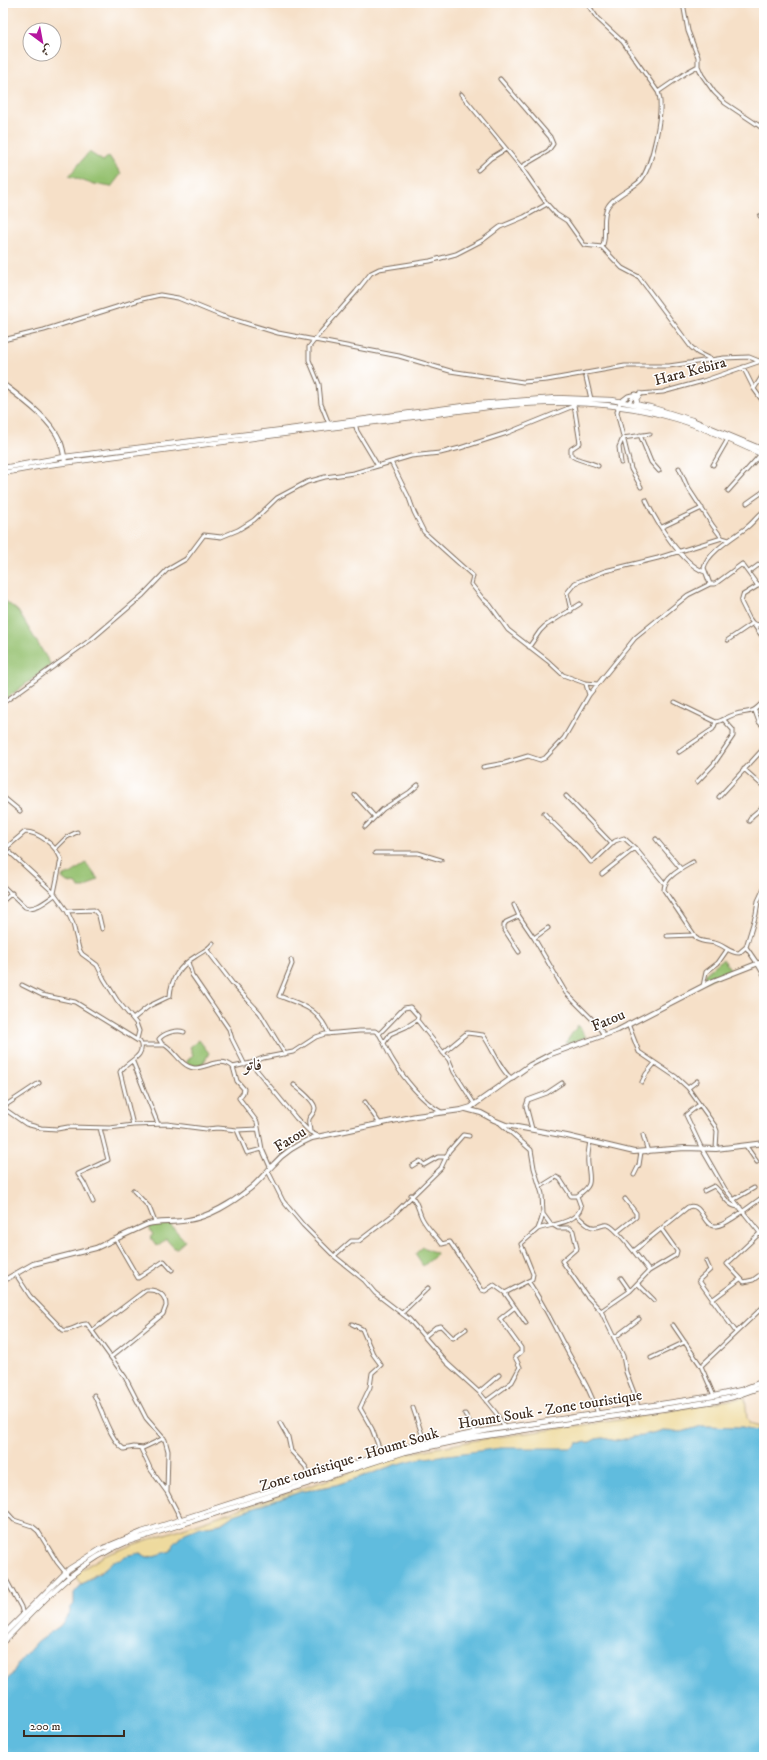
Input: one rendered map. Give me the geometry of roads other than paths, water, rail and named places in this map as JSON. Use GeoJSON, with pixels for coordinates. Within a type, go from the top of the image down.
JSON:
{"type":"FeatureCollection","features":[{"type":"Feature","properties":{"kind":"main road"},"geometry":{"type":"LineString","coordinates":[[638,405],[636,399],[640,394]]}},
{"type":"Feature","properties":{"kind":"main road"},"geometry":{"type":"LineString","coordinates":[[3,468],[355,423],[536,398],[573,402],[619,403]]}},
{"type":"Feature","properties":{"kind":"main road"},"geometry":{"type":"LineString","coordinates":[[573,402],[591,399],[619,403],[678,417],[762,452]]}},
{"type":"Feature","properties":{"kind":"main road"},"geometry":{"type":"LineString","coordinates":[[628,405],[638,405],[678,417],[762,452]]}},
{"type":"Feature","properties":{"kind":"main road"},"geometry":{"type":"LineString","coordinates":[[292,431],[329,424],[355,423]]}},
{"type":"Feature","properties":{"kind":"main road"},"geometry":{"type":"LineString","coordinates":[[3,473],[64,460],[71,456],[221,440]]}},
{"type":"Feature","properties":{"kind":"main road","name":"Houmt Souk - Zone touristique"},"geometry":{"type":"LineString","coordinates":[[67,1575],[86,1557],[114,1542],[183,1522],[425,1442],[476,1433],[506,1431],[598,1414],[714,1396],[741,1390],[764,1381]]}},
{"type":"Feature","properties":{"kind":"main road","name":"Zone touristique - Houmt Souk"},"geometry":{"type":"LineString","coordinates":[[382,1456],[506,1431],[716,1401],[733,1397],[764,1386]]}},
{"type":"Feature","properties":{"kind":"main road"},"geometry":{"type":"LineString","coordinates":[[3,1642],[25,1617],[67,1575]]}},
{"type":"Feature","properties":{"kind":"main road"},"geometry":{"type":"LineString","coordinates":[[3,1635],[25,1617]]}},
{"type":"Feature","properties":{"kind":"street"},"geometry":{"type":"LineString","coordinates":[[587,3],[597,18],[623,42],[658,92],[661,101],[661,111],[648,167],[644,176],[639,182],[607,206],[603,225],[604,240],[602,247]]}},
{"type":"Feature","properties":{"kind":"street"},"geometry":{"type":"LineString","coordinates":[[683,3],[688,31],[698,57],[698,66],[714,92],[724,103],[764,129]]}},
{"type":"Feature","properties":{"kind":"street"},"geometry":{"type":"LineString","coordinates":[[658,92],[698,66]]}},
{"type":"Feature","properties":{"kind":"street"},"geometry":{"type":"LineString","coordinates":[[500,79],[550,137],[553,144],[548,151],[521,167]]}},
{"type":"Feature","properties":{"kind":"street"},"geometry":{"type":"LineString","coordinates":[[460,94],[521,167],[547,204],[556,214],[567,221],[584,245],[602,247],[622,268],[636,275],[643,281],[691,347],[698,354],[710,359]]}},
{"type":"Feature","properties":{"kind":"street"},"geometry":{"type":"LineString","coordinates":[[759,126],[764,121]]}},
{"type":"Feature","properties":{"kind":"street"},"geometry":{"type":"LineString","coordinates":[[478,170],[491,158],[506,149]]}},
{"type":"Feature","properties":{"kind":"street"},"geometry":{"type":"LineString","coordinates":[[329,424],[321,404],[319,384],[309,360],[308,353],[310,345],[371,273],[379,269],[430,261],[456,254],[483,240],[500,227],[524,217],[547,204]]}},
{"type":"Feature","properties":{"kind":"street"},"geometry":{"type":"LineString","coordinates":[[760,216],[764,219]]}},
{"type":"Feature","properties":{"kind":"street"},"geometry":{"type":"LineString","coordinates":[[3,340],[44,330],[142,298],[160,295],[178,298],[244,324],[307,339],[399,356],[437,368],[504,380],[536,381],[625,366],[669,366],[710,359],[744,356],[752,357],[759,361]]}},
{"type":"Feature","properties":{"kind":"street"},"geometry":{"type":"LineString","coordinates":[[307,339],[310,345]]}},
{"type":"Feature","properties":{"kind":"street","name":"Hara Kebira"},"geometry":{"type":"LineString","coordinates":[[628,405],[634,396],[640,394],[670,390],[714,378],[764,360]]}},
{"type":"Feature","properties":{"kind":"street"},"geometry":{"type":"LineString","coordinates":[[742,367],[754,389],[764,403]]}},
{"type":"Feature","properties":{"kind":"street"},"geometry":{"type":"LineString","coordinates":[[585,373],[591,399]]}},
{"type":"Feature","properties":{"kind":"street"},"geometry":{"type":"LineString","coordinates":[[754,389],[764,373]]}},
{"type":"Feature","properties":{"kind":"street"},"geometry":{"type":"LineString","coordinates":[[3,384],[40,414],[59,438],[63,450],[64,460]]}},
{"type":"Feature","properties":{"kind":"street"},"geometry":{"type":"LineString","coordinates":[[640,394],[628,396],[619,403],[617,412],[631,469],[641,487]]}},
{"type":"Feature","properties":{"kind":"street"},"geometry":{"type":"LineString","coordinates":[[3,703],[93,638],[143,595],[167,570],[189,555],[204,535],[221,537],[238,530],[258,516],[277,498],[307,482],[326,477],[354,473],[411,456],[440,453],[495,438],[562,411],[573,402],[580,443],[571,448],[571,455],[574,458],[590,462],[598,466]]}},
{"type":"Feature","properties":{"kind":"street"},"geometry":{"type":"LineString","coordinates":[[355,423],[378,466]]}},
{"type":"Feature","properties":{"kind":"street"},"geometry":{"type":"LineString","coordinates":[[623,438],[650,434]]}},
{"type":"Feature","properties":{"kind":"street"},"geometry":{"type":"LineString","coordinates":[[640,435],[651,462],[659,471]]}},
{"type":"Feature","properties":{"kind":"street"},"geometry":{"type":"LineString","coordinates":[[621,463],[619,446],[623,438]]}},
{"type":"Feature","properties":{"kind":"street"},"geometry":{"type":"LineString","coordinates":[[713,465],[728,439]]}},
{"type":"Feature","properties":{"kind":"street"},"geometry":{"type":"LineString","coordinates":[[728,492],[762,452],[764,442]]}},
{"type":"Feature","properties":{"kind":"street"},"geometry":{"type":"LineString","coordinates":[[63,450],[71,456]]}},
{"type":"Feature","properties":{"kind":"street"},"geometry":{"type":"LineString","coordinates":[[391,462],[424,532],[470,572],[474,578],[471,584],[473,588],[490,605],[508,630],[548,661],[563,675],[585,683],[598,684]]}},
{"type":"Feature","properties":{"kind":"street"},"geometry":{"type":"LineString","coordinates":[[679,468],[687,486],[722,538]]}},
{"type":"Feature","properties":{"kind":"street"},"geometry":{"type":"LineString","coordinates":[[747,503],[764,491]]}},
{"type":"Feature","properties":{"kind":"street"},"geometry":{"type":"LineString","coordinates":[[646,500],[653,516],[680,551],[698,570],[705,572]]}},
{"type":"Feature","properties":{"kind":"street"},"geometry":{"type":"LineString","coordinates":[[662,527],[702,508]]}},
{"type":"Feature","properties":{"kind":"street"},"geometry":{"type":"LineString","coordinates":[[710,584],[705,572],[704,566],[706,562],[729,540],[746,528],[764,511]]}},
{"type":"Feature","properties":{"kind":"street"},"geometry":{"type":"LineString","coordinates":[[571,611],[567,592],[575,583],[605,572],[722,538],[729,540]]}},
{"type":"Feature","properties":{"kind":"street"},"geometry":{"type":"LineString","coordinates":[[749,572],[764,562]]}},
{"type":"Feature","properties":{"kind":"street"},"geometry":{"type":"LineString","coordinates":[[483,767],[505,763],[528,756],[540,760],[545,758],[570,731],[589,695],[638,635],[688,595],[710,584],[715,584],[740,565],[744,565],[758,586]]}},
{"type":"Feature","properties":{"kind":"street"},"geometry":{"type":"LineString","coordinates":[[764,582],[746,593],[741,598],[741,602],[764,639]]}},
{"type":"Feature","properties":{"kind":"street"},"geometry":{"type":"LineString","coordinates":[[529,647],[545,626],[580,604]]}},
{"type":"Feature","properties":{"kind":"street"},"geometry":{"type":"LineString","coordinates":[[753,623],[758,625],[764,623]]}},
{"type":"Feature","properties":{"kind":"street"},"geometry":{"type":"LineString","coordinates":[[728,640],[753,623]]}},
{"type":"Feature","properties":{"kind":"street"},"geometry":{"type":"LineString","coordinates":[[585,683],[589,695]]}},
{"type":"Feature","properties":{"kind":"street"},"geometry":{"type":"LineString","coordinates":[[675,702],[716,722],[724,720],[734,714],[755,710],[764,701]]}},
{"type":"Feature","properties":{"kind":"street"},"geometry":{"type":"LineString","coordinates":[[755,710],[759,722],[764,727]]}},
{"type":"Feature","properties":{"kind":"street"},"geometry":{"type":"LineString","coordinates":[[697,782],[714,764],[733,736],[733,730],[724,720]]}},
{"type":"Feature","properties":{"kind":"street"},"geometry":{"type":"LineString","coordinates":[[679,752],[713,729],[716,722]]}},
{"type":"Feature","properties":{"kind":"street"},"geometry":{"type":"LineString","coordinates":[[718,797],[764,748]]}},
{"type":"Feature","properties":{"kind":"street"},"geometry":{"type":"LineString","coordinates":[[744,769],[764,787]]}},
{"type":"Feature","properties":{"kind":"street"},"geometry":{"type":"LineString","coordinates":[[365,827],[383,809],[410,792],[418,785]]}},
{"type":"Feature","properties":{"kind":"street"},"geometry":{"type":"LineString","coordinates":[[355,794],[375,817]]}},
{"type":"Feature","properties":{"kind":"street"},"geometry":{"type":"LineString","coordinates":[[566,796],[612,844]]}},
{"type":"Feature","properties":{"kind":"street"},"geometry":{"type":"LineString","coordinates":[[3,797],[20,811]]}},
{"type":"Feature","properties":{"kind":"street"},"geometry":{"type":"LineString","coordinates":[[749,821],[752,816],[764,806]]}},
{"type":"Feature","properties":{"kind":"street"},"geometry":{"type":"LineString","coordinates":[[544,813],[553,824],[578,846],[591,862],[612,844],[624,838],[635,848],[665,884]]}},
{"type":"Feature","properties":{"kind":"street"},"geometry":{"type":"LineString","coordinates":[[3,886],[25,907],[30,909],[54,894],[61,859],[55,849],[37,835],[26,832],[4,847],[54,894],[67,911],[73,924],[80,952],[97,965],[117,1000],[133,1019],[139,1029],[137,1039]]}},
{"type":"Feature","properties":{"kind":"street"},"geometry":{"type":"LineString","coordinates":[[55,849],[67,837],[76,832]]}},
{"type":"Feature","properties":{"kind":"street"},"geometry":{"type":"LineString","coordinates":[[656,839],[681,869]]}},
{"type":"Feature","properties":{"kind":"street"},"geometry":{"type":"LineString","coordinates":[[602,874],[635,848]]}},
{"type":"Feature","properties":{"kind":"street"},"geometry":{"type":"LineString","coordinates":[[375,853],[418,853],[441,860]]}},
{"type":"Feature","properties":{"kind":"street"},"geometry":{"type":"LineString","coordinates":[[693,862],[681,869],[665,884],[664,890],[693,935],[702,942],[718,944],[733,953],[739,953],[746,947],[758,902],[764,888],[764,874]]}},
{"type":"Feature","properties":{"kind":"street"},"geometry":{"type":"LineString","coordinates":[[3,901],[12,893]]}},
{"type":"Feature","properties":{"kind":"street"},"geometry":{"type":"LineString","coordinates":[[514,905],[519,916],[534,938],[566,993],[596,1023],[604,1035]]}},
{"type":"Feature","properties":{"kind":"street"},"geometry":{"type":"LineString","coordinates":[[67,911],[94,910],[99,916],[102,929]]}},
{"type":"Feature","properties":{"kind":"street"},"geometry":{"type":"LineString","coordinates":[[519,916],[506,922],[504,925],[504,929],[519,952]]}},
{"type":"Feature","properties":{"kind":"street"},"geometry":{"type":"LineString","coordinates":[[534,938],[548,928]]}},
{"type":"Feature","properties":{"kind":"street"},"geometry":{"type":"LineString","coordinates":[[667,936],[693,935]]}},
{"type":"Feature","properties":{"kind":"street"},"geometry":{"type":"LineString","coordinates":[[133,1019],[149,1006],[170,996],[172,981],[179,970],[188,962],[207,950],[213,943]]}},
{"type":"Feature","properties":{"kind":"street"},"geometry":{"type":"LineString","coordinates":[[746,947],[758,963],[764,975]]}},
{"type":"Feature","properties":{"kind":"street"},"geometry":{"type":"LineString","coordinates":[[207,950],[233,984],[260,1013],[275,1040],[285,1054]]}},
{"type":"Feature","properties":{"kind":"street"},"geometry":{"type":"LineString","coordinates":[[702,986],[706,972],[718,962],[727,950]]}},
{"type":"Feature","properties":{"kind":"street"},"geometry":{"type":"LineString","coordinates":[[291,960],[292,964],[279,996],[300,1003],[314,1011],[323,1021],[329,1034]]}},
{"type":"Feature","properties":{"kind":"street","name":"Fatou"},"geometry":{"type":"LineString","coordinates":[[155,1222],[183,1221],[202,1217],[244,1194],[256,1184],[280,1157],[318,1136],[345,1132],[441,1112],[466,1109],[476,1104],[530,1065],[551,1054],[604,1035],[702,986],[764,961]]}},
{"type":"Feature","properties":{"kind":"street"},"geometry":{"type":"LineString","coordinates":[[188,962],[192,975],[229,1029],[232,1039],[245,1065]]}},
{"type":"Feature","properties":{"kind":"street"},"geometry":{"type":"LineString","coordinates":[[22,985],[42,995],[75,1002],[137,1039],[142,1045]]}},
{"type":"Feature","properties":{"kind":"street"},"geometry":{"type":"LineString","coordinates":[[380,1032],[407,1006],[410,1007],[416,1013],[418,1018],[417,1020],[443,1053],[481,1113]]}},
{"type":"Feature","properties":{"kind":"street"},"geometry":{"type":"LineString","coordinates":[[142,1045],[162,1044],[168,1047],[192,1068],[219,1062],[226,1063],[233,1067],[245,1065],[263,1058],[293,1052],[316,1037],[329,1034],[368,1031],[390,1034],[403,1029],[417,1020]]}},
{"type":"Feature","properties":{"kind":"street"},"geometry":{"type":"LineString","coordinates":[[628,1024],[639,1052],[676,1077],[688,1088],[715,1126],[717,1131],[716,1150]]}},
{"type":"Feature","properties":{"kind":"street"},"geometry":{"type":"LineString","coordinates":[[162,1044],[159,1039],[166,1033],[181,1030],[184,1032]]}},
{"type":"Feature","properties":{"kind":"street"},"geometry":{"type":"LineString","coordinates":[[380,1032],[392,1059],[404,1076],[425,1100],[441,1112]]}},
{"type":"Feature","properties":{"kind":"street"},"geometry":{"type":"LineString","coordinates":[[443,1053],[467,1033],[483,1035],[494,1051],[506,1074],[512,1078]]}},
{"type":"Feature","properties":{"kind":"street"},"geometry":{"type":"LineString","coordinates":[[384,1043],[390,1034]]}},
{"type":"Feature","properties":{"kind":"street"},"geometry":{"type":"LineString","coordinates":[[132,1125],[120,1072],[123,1067],[133,1062],[140,1052],[142,1045]]}},
{"type":"Feature","properties":{"kind":"street"},"geometry":{"type":"LineString","coordinates":[[133,1062],[158,1124]]}},
{"type":"Feature","properties":{"kind":"street"},"geometry":{"type":"LineString","coordinates":[[251,1063],[300,1122],[310,1132],[318,1136]]}},
{"type":"Feature","properties":{"kind":"street"},"geometry":{"type":"LineString","coordinates":[[642,1082],[646,1074],[655,1063]]}},
{"type":"Feature","properties":{"kind":"street"},"geometry":{"type":"LineString","coordinates":[[233,1067],[237,1081],[244,1089],[239,1098],[257,1122],[262,1149],[269,1169],[280,1195],[288,1208],[334,1256],[364,1280],[375,1293],[402,1313],[447,1363],[479,1392],[496,1413],[506,1431]]}},
{"type":"Feature","properties":{"kind":"street"},"geometry":{"type":"LineString","coordinates":[[688,1088],[697,1081]]}},
{"type":"Feature","properties":{"kind":"street"},"geometry":{"type":"LineString","coordinates":[[40,1083],[3,1108],[26,1124],[41,1128],[110,1128],[158,1124],[179,1125],[206,1130],[218,1128],[237,1130],[258,1129]]}},
{"type":"Feature","properties":{"kind":"street"},"geometry":{"type":"LineString","coordinates":[[532,1129],[526,1106],[528,1100],[554,1090],[562,1083]]}},
{"type":"Feature","properties":{"kind":"street"},"geometry":{"type":"LineString","coordinates":[[294,1085],[305,1094],[315,1106],[309,1120],[310,1132]]}},
{"type":"Feature","properties":{"kind":"street"},"geometry":{"type":"LineString","coordinates":[[365,1102],[380,1124]]}},
{"type":"Feature","properties":{"kind":"street"},"geometry":{"type":"LineString","coordinates":[[699,1105],[686,1115],[702,1149],[733,1200],[764,1238]]}},
{"type":"Feature","properties":{"kind":"street","name":"Fatou"},"geometry":{"type":"LineString","coordinates":[[466,1109],[481,1113],[500,1123],[590,1141],[622,1150],[641,1152],[685,1148],[716,1150],[764,1143]]}},
{"type":"Feature","properties":{"kind":"street"},"geometry":{"type":"LineString","coordinates":[[500,1123],[531,1150],[534,1168],[540,1186],[543,1214],[538,1229]]}},
{"type":"Feature","properties":{"kind":"street"},"geometry":{"type":"LineString","coordinates":[[92,1202],[84,1183],[78,1174],[108,1160],[100,1128]]}},
{"type":"Feature","properties":{"kind":"street"},"geometry":{"type":"LineString","coordinates":[[237,1130],[247,1153],[262,1149]]}},
{"type":"Feature","properties":{"kind":"street"},"geometry":{"type":"LineString","coordinates":[[334,1256],[351,1241],[359,1241],[393,1215],[411,1195],[439,1171],[449,1151],[463,1135],[469,1136]]}},
{"type":"Feature","properties":{"kind":"street"},"geometry":{"type":"LineString","coordinates":[[643,1135],[648,1152]]}},
{"type":"Feature","properties":{"kind":"street"},"geometry":{"type":"LineString","coordinates":[[540,1186],[556,1177],[560,1180],[571,1196],[577,1196],[588,1187],[590,1183],[588,1161],[590,1141]]}},
{"type":"Feature","properties":{"kind":"street"},"geometry":{"type":"LineString","coordinates":[[746,1146],[757,1162]]}},
{"type":"Feature","properties":{"kind":"street"},"geometry":{"type":"LineString","coordinates":[[634,1175],[639,1165],[641,1152]]}},
{"type":"Feature","properties":{"kind":"street"},"geometry":{"type":"LineString","coordinates":[[412,1166],[420,1161],[424,1165],[438,1157],[447,1157]]}},
{"type":"Feature","properties":{"kind":"street"},"geometry":{"type":"LineString","coordinates":[[704,1191],[714,1186],[729,1203],[741,1209]]}},
{"type":"Feature","properties":{"kind":"street"},"geometry":{"type":"LineString","coordinates":[[733,1200],[754,1188]]}},
{"type":"Feature","properties":{"kind":"street"},"geometry":{"type":"LineString","coordinates":[[3,1281],[15,1273],[40,1262],[86,1251],[116,1240],[155,1222],[148,1207],[133,1190]]}},
{"type":"Feature","properties":{"kind":"street"},"geometry":{"type":"LineString","coordinates":[[411,1195],[418,1204],[421,1216],[426,1225],[443,1244],[448,1241],[450,1242],[482,1290],[485,1291],[494,1285],[505,1293],[526,1323]]}},
{"type":"Feature","properties":{"kind":"street"},"geometry":{"type":"LineString","coordinates":[[505,1293],[532,1279],[533,1274],[521,1244],[538,1229],[562,1224],[576,1215],[581,1207],[577,1196]]}},
{"type":"Feature","properties":{"kind":"street"},"geometry":{"type":"LineString","coordinates":[[634,1250],[662,1230],[683,1210],[692,1206],[696,1207],[709,1224],[714,1226],[726,1224],[741,1209],[764,1196]]}},
{"type":"Feature","properties":{"kind":"street"},"geometry":{"type":"LineString","coordinates":[[617,1232],[636,1216],[636,1213],[625,1198]]}},
{"type":"Feature","properties":{"kind":"street"},"geometry":{"type":"LineString","coordinates":[[543,1214],[552,1225],[558,1228],[570,1228],[573,1231],[577,1248],[562,1261],[586,1295],[601,1311],[625,1360],[626,1372],[638,1408],[638,1413]]}},
{"type":"Feature","properties":{"kind":"street"},"geometry":{"type":"LineString","coordinates":[[576,1215],[590,1227],[608,1225],[634,1250],[649,1271]]}},
{"type":"Feature","properties":{"kind":"street"},"geometry":{"type":"LineString","coordinates":[[601,1311],[630,1291],[649,1271],[672,1259],[677,1253],[662,1230]]}},
{"type":"Feature","properties":{"kind":"street"},"geometry":{"type":"LineString","coordinates":[[760,1233],[728,1262],[729,1266],[744,1282],[750,1281],[764,1272]]}},
{"type":"Feature","properties":{"kind":"street"},"geometry":{"type":"LineString","coordinates":[[116,1240],[138,1278],[164,1261],[172,1270]]}},
{"type":"Feature","properties":{"kind":"street"},"geometry":{"type":"LineString","coordinates":[[706,1261],[710,1270],[699,1280],[736,1332]]}},
{"type":"Feature","properties":{"kind":"street"},"geometry":{"type":"LineString","coordinates":[[15,1273],[30,1296],[64,1330],[71,1330],[85,1323],[93,1330],[125,1377],[146,1418],[164,1438],[168,1451],[167,1492]]}},
{"type":"Feature","properties":{"kind":"street"},"geometry":{"type":"LineString","coordinates":[[621,1278],[630,1291]]}},
{"type":"Feature","properties":{"kind":"street"},"geometry":{"type":"LineString","coordinates":[[712,1300],[740,1279]]}},
{"type":"Feature","properties":{"kind":"street"},"geometry":{"type":"LineString","coordinates":[[528,1281],[544,1305],[565,1347],[584,1379],[594,1400],[598,1414]]}},
{"type":"Feature","properties":{"kind":"street"},"geometry":{"type":"LineString","coordinates":[[638,1284],[654,1300]]}},
{"type":"Feature","properties":{"kind":"street"},"geometry":{"type":"LineString","coordinates":[[402,1313],[428,1288]]}},
{"type":"Feature","properties":{"kind":"street"},"geometry":{"type":"LineString","coordinates":[[93,1330],[146,1290],[156,1291],[163,1296],[166,1306],[163,1314],[111,1357]]}},
{"type":"Feature","properties":{"kind":"street"},"geometry":{"type":"LineString","coordinates":[[701,1366],[764,1306]]}},
{"type":"Feature","properties":{"kind":"street"},"geometry":{"type":"LineString","coordinates":[[486,1401],[512,1382],[520,1367],[515,1357],[520,1352],[521,1348],[500,1320],[515,1308]]}},
{"type":"Feature","properties":{"kind":"street"},"geometry":{"type":"LineString","coordinates":[[614,1338],[639,1319]]}},
{"type":"Feature","properties":{"kind":"street"},"geometry":{"type":"LineString","coordinates":[[352,1324],[362,1329],[373,1354],[381,1365],[372,1373],[370,1387],[360,1408],[372,1429],[382,1456]]}},
{"type":"Feature","properties":{"kind":"street"},"geometry":{"type":"LineString","coordinates":[[673,1325],[701,1366],[714,1396]]}},
{"type":"Feature","properties":{"kind":"street"},"geometry":{"type":"LineString","coordinates":[[424,1337],[436,1327],[442,1326],[453,1338],[466,1329]]}},
{"type":"Feature","properties":{"kind":"street"},"geometry":{"type":"LineString","coordinates":[[651,1358],[684,1342]]}},
{"type":"Feature","properties":{"kind":"street"},"geometry":{"type":"LineString","coordinates":[[479,1392],[499,1375]]}},
{"type":"Feature","properties":{"kind":"street"},"geometry":{"type":"LineString","coordinates":[[94,1395],[119,1445],[124,1449],[134,1447],[141,1449],[164,1438]]}},
{"type":"Feature","properties":{"kind":"street"},"geometry":{"type":"LineString","coordinates":[[413,1408],[425,1442]]}},
{"type":"Feature","properties":{"kind":"street"},"geometry":{"type":"LineString","coordinates":[[465,1414],[476,1433]]}},
{"type":"Feature","properties":{"kind":"street"},"geometry":{"type":"LineString","coordinates":[[280,1423],[288,1437],[291,1451],[305,1466],[312,1479]]}},
{"type":"Feature","properties":{"kind":"street"},"geometry":{"type":"LineString","coordinates":[[141,1449],[151,1470],[167,1492],[183,1522]]}},
{"type":"Feature","properties":{"kind":"street"},"geometry":{"type":"LineString","coordinates":[[3,1508],[14,1520],[32,1526],[38,1531],[67,1575]]}},
{"type":"Feature","properties":{"kind":"street"},"geometry":{"type":"LineString","coordinates":[[3,1574],[25,1617]]}},
{"type":"Feature","properties":{"kind":"water"},"geometry":{"type":"Polygon","coordinates":[[[702,1426],[742,1427],[764,1431],[764,1757],[3,1757],[3,1683],[11,1676],[18,1664],[38,1641],[60,1626],[74,1604],[74,1593],[82,1584],[100,1573],[113,1561],[121,1560],[125,1556],[140,1553],[147,1557],[151,1557],[171,1551],[173,1544],[185,1533],[200,1527],[221,1524],[234,1515],[300,1492],[336,1485],[394,1465],[417,1459],[501,1448],[572,1448],[577,1443],[590,1442],[596,1439],[603,1438],[616,1441],[661,1431],[682,1432],[702,1426]]]}},
{"type":"Feature","properties":{"kind":"district","name":"فاتو"},"geometry":{"type":"Point","coordinates":[253,1064]}}]}
